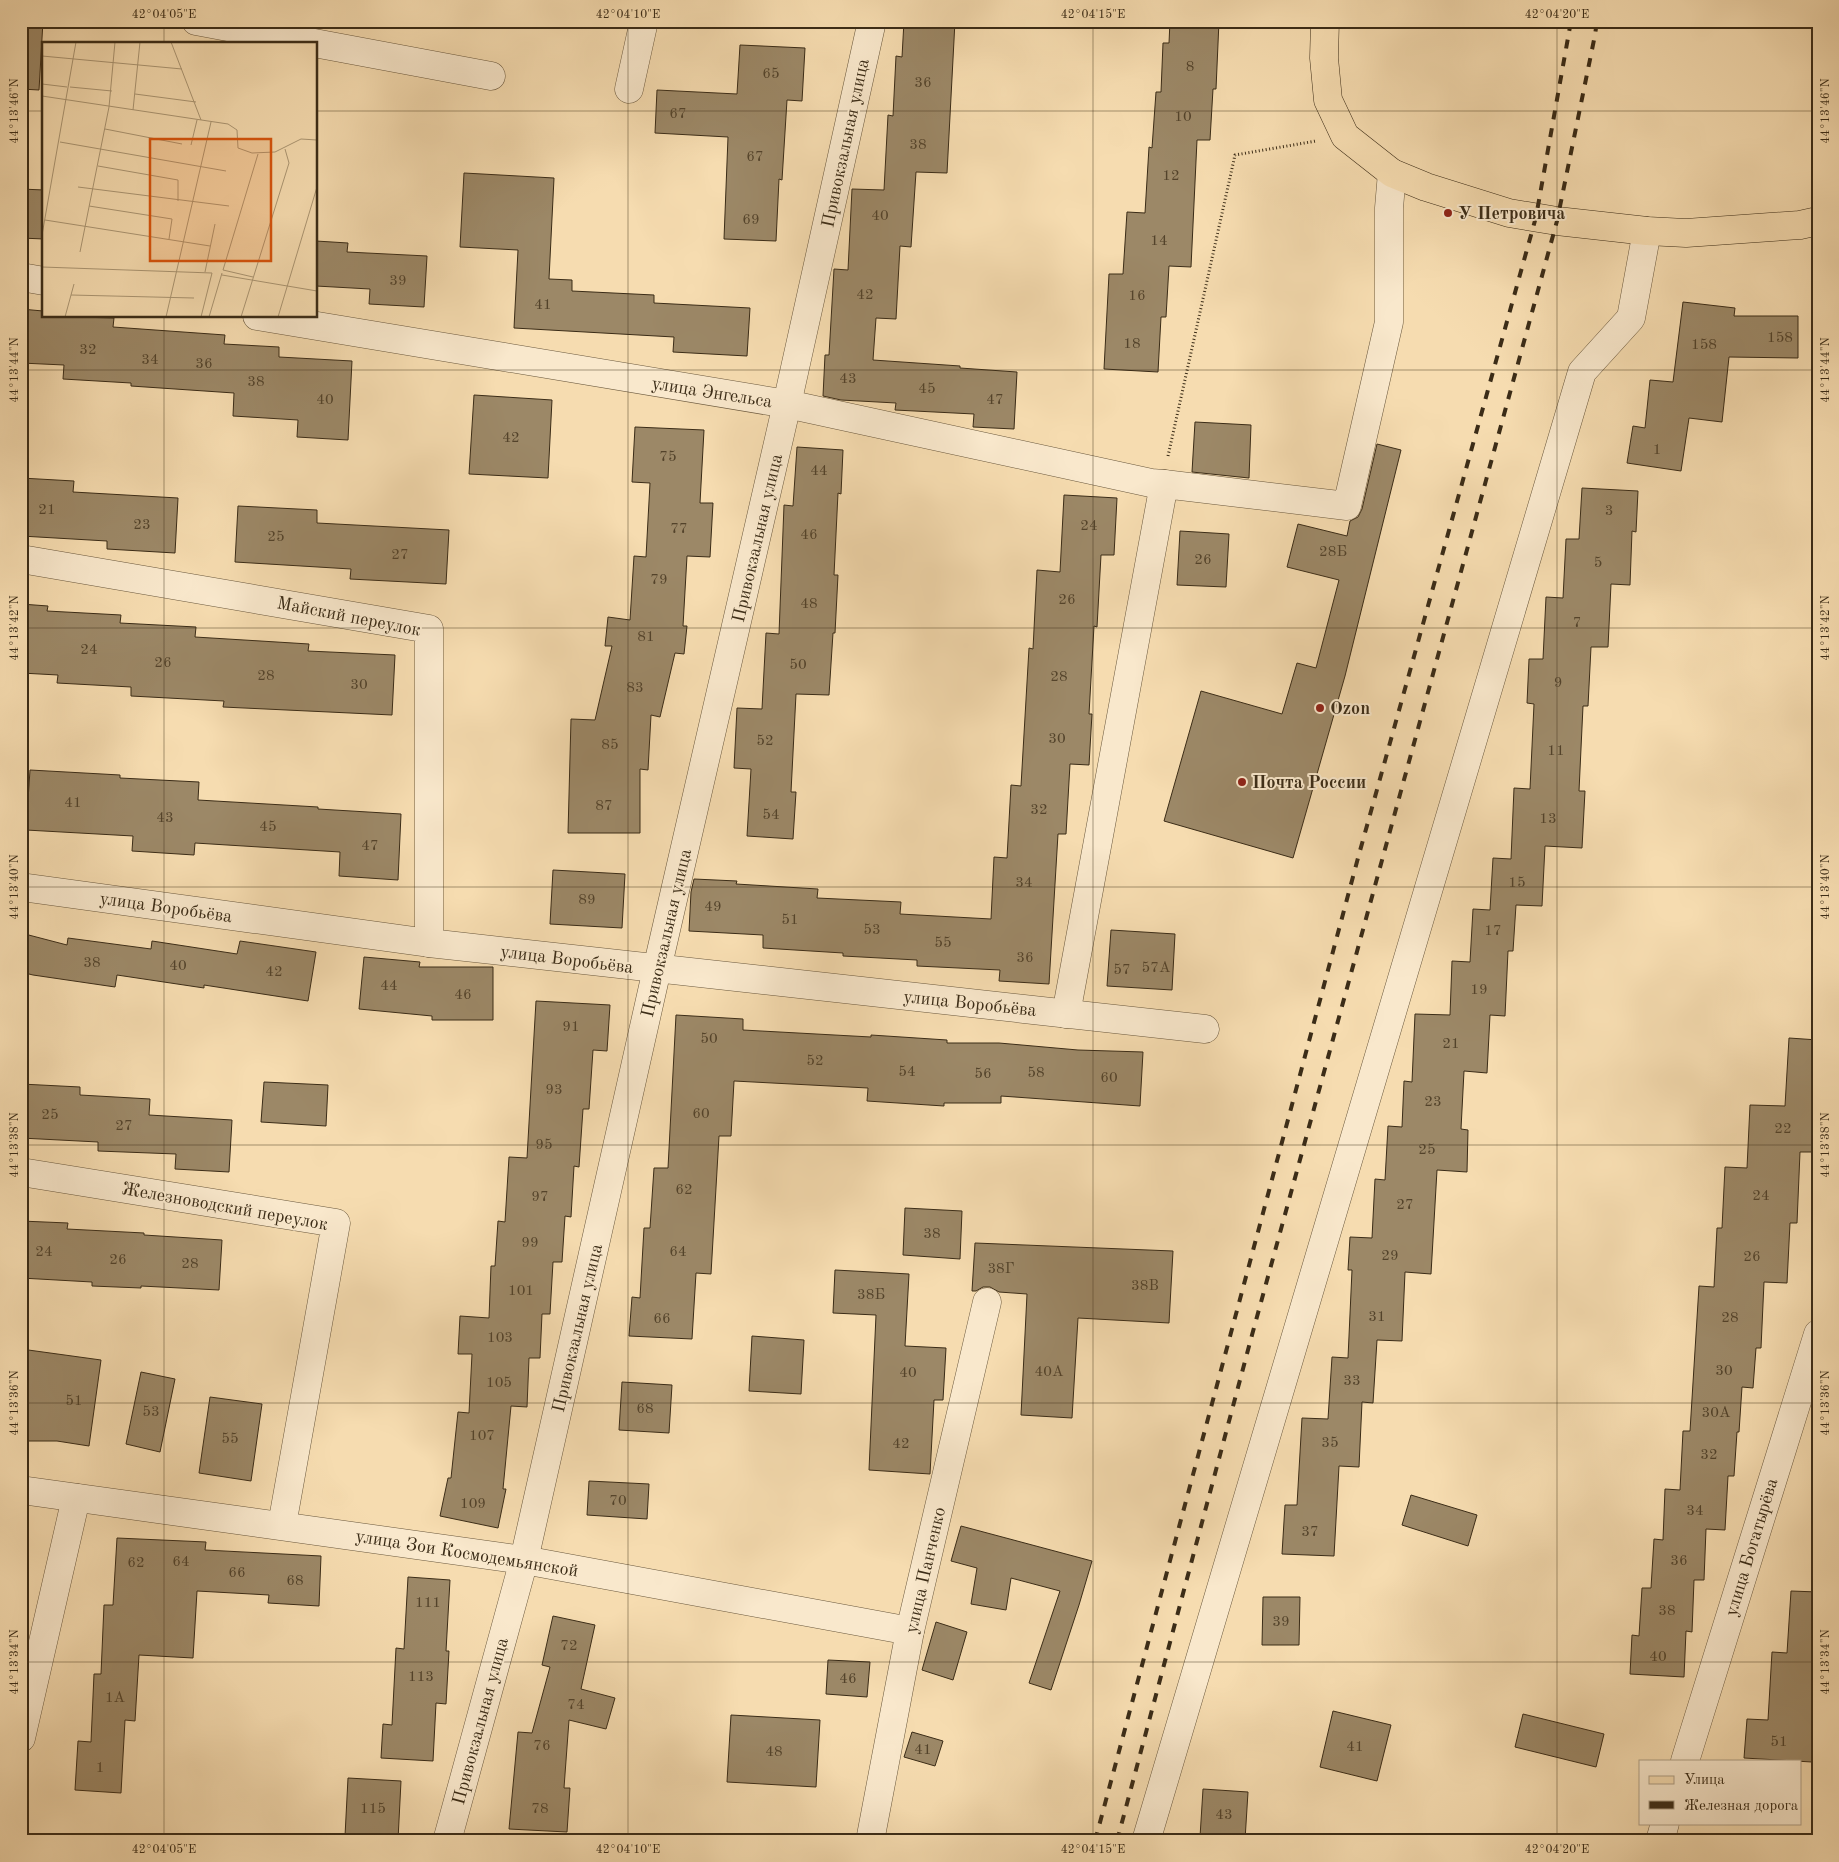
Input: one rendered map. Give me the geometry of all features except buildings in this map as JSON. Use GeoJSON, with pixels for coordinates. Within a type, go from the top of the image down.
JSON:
{"type":"FeatureCollection","features":[{"type":"Feature","properties":{"kind":"main road"},"geometry":{"type":"LineString","coordinates":[[1325,21],[1324,58],[1328,100],[1345,136],[1392,174],[1426,187],[1509,212],[1557,221],[1647,231],[1686,233],[1800,225],[1818,221]]}},
{"type":"Feature","properties":{"kind":"street"},"geometry":{"type":"LineString","coordinates":[[196,21],[309,42]]}},
{"type":"Feature","properties":{"kind":"street"},"geometry":{"type":"LineString","coordinates":[[629,89],[644,21]]}},
{"type":"Feature","properties":{"kind":"street","name":"Привокзальная улица"},"geometry":{"type":"LineString","coordinates":[[447,1841],[524,1560],[657,969],[788,404],[872,21]]}},
{"type":"Feature","properties":{"kind":"street"},"geometry":{"type":"LineString","coordinates":[[318,44],[491,76]]}},
{"type":"Feature","properties":{"kind":"street","name":"улица Энгельса"},"geometry":{"type":"LineString","coordinates":[[269,318],[788,404],[1141,481],[1347,506],[1389,322],[1389,208],[1392,174]]}},
{"type":"Feature","properties":{"kind":"street"},"geometry":{"type":"LineString","coordinates":[[1146,1841],[1582,372],[1631,318],[1647,231]]}},
{"type":"Feature","properties":{"kind":"street"},"geometry":{"type":"LineString","coordinates":[[21,277],[42,281]]}},
{"type":"Feature","properties":{"kind":"street"},"geometry":{"type":"LineString","coordinates":[[1066,1014],[1164,484]]}},
{"type":"Feature","properties":{"kind":"street","name":"Майский переулок"},"geometry":{"type":"LineString","coordinates":[[21,559],[429,629],[429,943]]}},
{"type":"Feature","properties":{"kind":"street","name":"улица Воробьёва"},"geometry":{"type":"LineString","coordinates":[[21,887],[429,943],[1205,1029]]}},
{"type":"Feature","properties":{"kind":"street","name":"Железноводский переулок"},"geometry":{"type":"LineString","coordinates":[[21,1172],[336,1223],[282,1525]]}},
{"type":"Feature","properties":{"kind":"street","name":"улица Панченко"},"geometry":{"type":"LineString","coordinates":[[870,1841],[910,1631],[988,1302]]}},
{"type":"Feature","properties":{"kind":"street","name":"улица Богатырёва"},"geometry":{"type":"LineString","coordinates":[[1685,1760],[1818,1334]]}},
{"type":"Feature","properties":{"kind":"street","name":"улица Зои Космодемьянской"},"geometry":{"type":"LineString","coordinates":[[21,1490],[524,1560],[910,1631]]}},
{"type":"Feature","properties":{"kind":"street"},"geometry":{"type":"LineString","coordinates":[[21,1738],[76,1498]]}},
{"type":"Feature","properties":{"kind":"street"},"geometry":{"type":"LineString","coordinates":[[1660,1841],[1665,1824]]}},
{"type":"Feature","properties":{"kind":"path"},"geometry":{"type":"LineString","coordinates":[[1164,484],[1166,464],[1235,155],[1345,136]]}},
{"type":"Feature","properties":{"kind":"railway"},"geometry":{"type":"LineString","coordinates":[[1095,1841],[1358,858],[1536,217],[1571,21]]}},
{"type":"Feature","properties":{"kind":"railway"},"geometry":{"type":"LineString","coordinates":[[1117,1841],[1252,1335],[1557,221],[1597,21]]}},
{"type":"Feature","properties":{"kind":"place","name":"У Петровича"},"geometry":{"type":"Point","coordinates":[1448,213]}},
{"type":"Feature","properties":{"kind":"place","name":"Ozon"},"geometry":{"type":"Point","coordinates":[1320,708]}},
{"type":"Feature","properties":{"kind":"place","name":"Почта России"},"geometry":{"type":"Point","coordinates":[1242,782]}}]}
